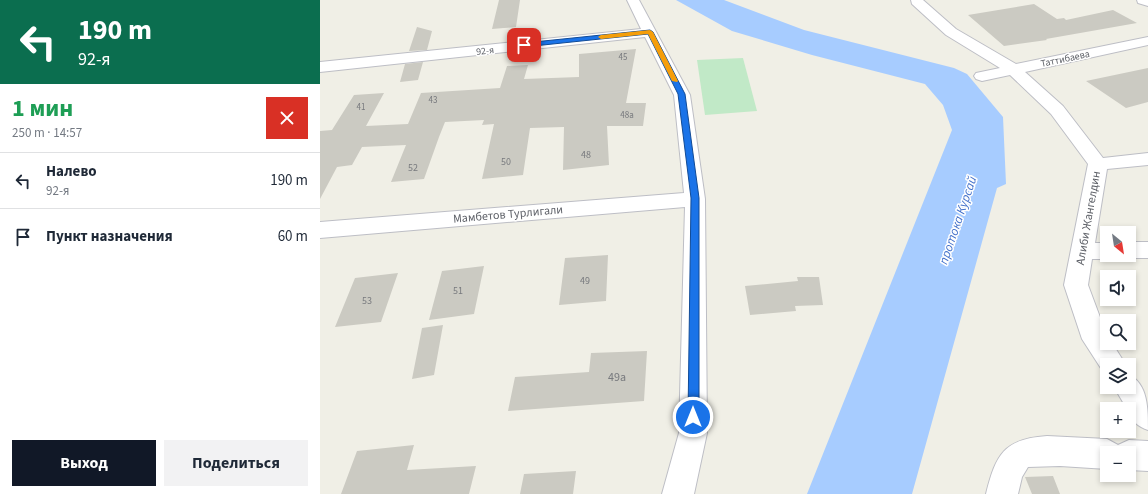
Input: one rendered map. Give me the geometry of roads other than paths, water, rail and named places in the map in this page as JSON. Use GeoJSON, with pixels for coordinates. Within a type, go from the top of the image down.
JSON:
{"type":"FeatureCollection","features":[{"type":"Feature","properties":{"kind":"street"},"geometry":{"type":"LineString","coordinates":[[632,0],[682,94],[695,198],[693,433],[678,494]]}},
{"type":"Feature","properties":{"kind":"street","name":"Алиби Жангелдин"},"geometry":{"type":"LineString","coordinates":[[917,0],[951,32],[1013,69],[1057,110],[1098,164],[1076,284],[1095,339],[1108,358]]}},
{"type":"Feature","properties":{"kind":"street"},"geometry":{"type":"LineString","coordinates":[[1143,0],[1148,2]]}},
{"type":"Feature","properties":{"kind":"street","name":"92-я"},"geometry":{"type":"LineString","coordinates":[[320,67],[650,32]]}},
{"type":"Feature","properties":{"kind":"street","name":"Таттибаева"},"geometry":{"type":"LineString","coordinates":[[982,76],[1148,41]]}},
{"type":"Feature","properties":{"kind":"street"},"geometry":{"type":"LineString","coordinates":[[1098,164],[1148,159]]}},
{"type":"Feature","properties":{"kind":"street","name":"Мамбетов Турлигали"},"geometry":{"type":"LineString","coordinates":[[320,230],[695,198]]}},
{"type":"Feature","properties":{"kind":"street"},"geometry":{"type":"LineString","coordinates":[[1082,251],[1100,250]]}},
{"type":"Feature","properties":{"kind":"street"},"geometry":{"type":"LineString","coordinates":[[1136,250],[1148,250]]}},
{"type":"Feature","properties":{"kind":"street"},"geometry":{"type":"LineString","coordinates":[[1133,394],[1148,417]]}},
{"type":"Feature","properties":{"kind":"street"},"geometry":{"type":"LineString","coordinates":[[1002,494],[1005,479],[1018,457],[1034,451],[1100,454]]}},
{"type":"Feature","properties":{"kind":"street"},"geometry":{"type":"LineString","coordinates":[[1136,455],[1148,456]]}},
{"type":"Feature","properties":{"kind":"water","name":"протока Курсай"},"geometry":{"type":"Polygon","coordinates":[[[676,0],[724,0],[804,30],[954,68],[967,74],[1003,117],[1006,184],[997,188],[912,494],[807,494],[952,130],[943,105],[925,84],[812,55],[732,31],[676,0]]]}}]}
